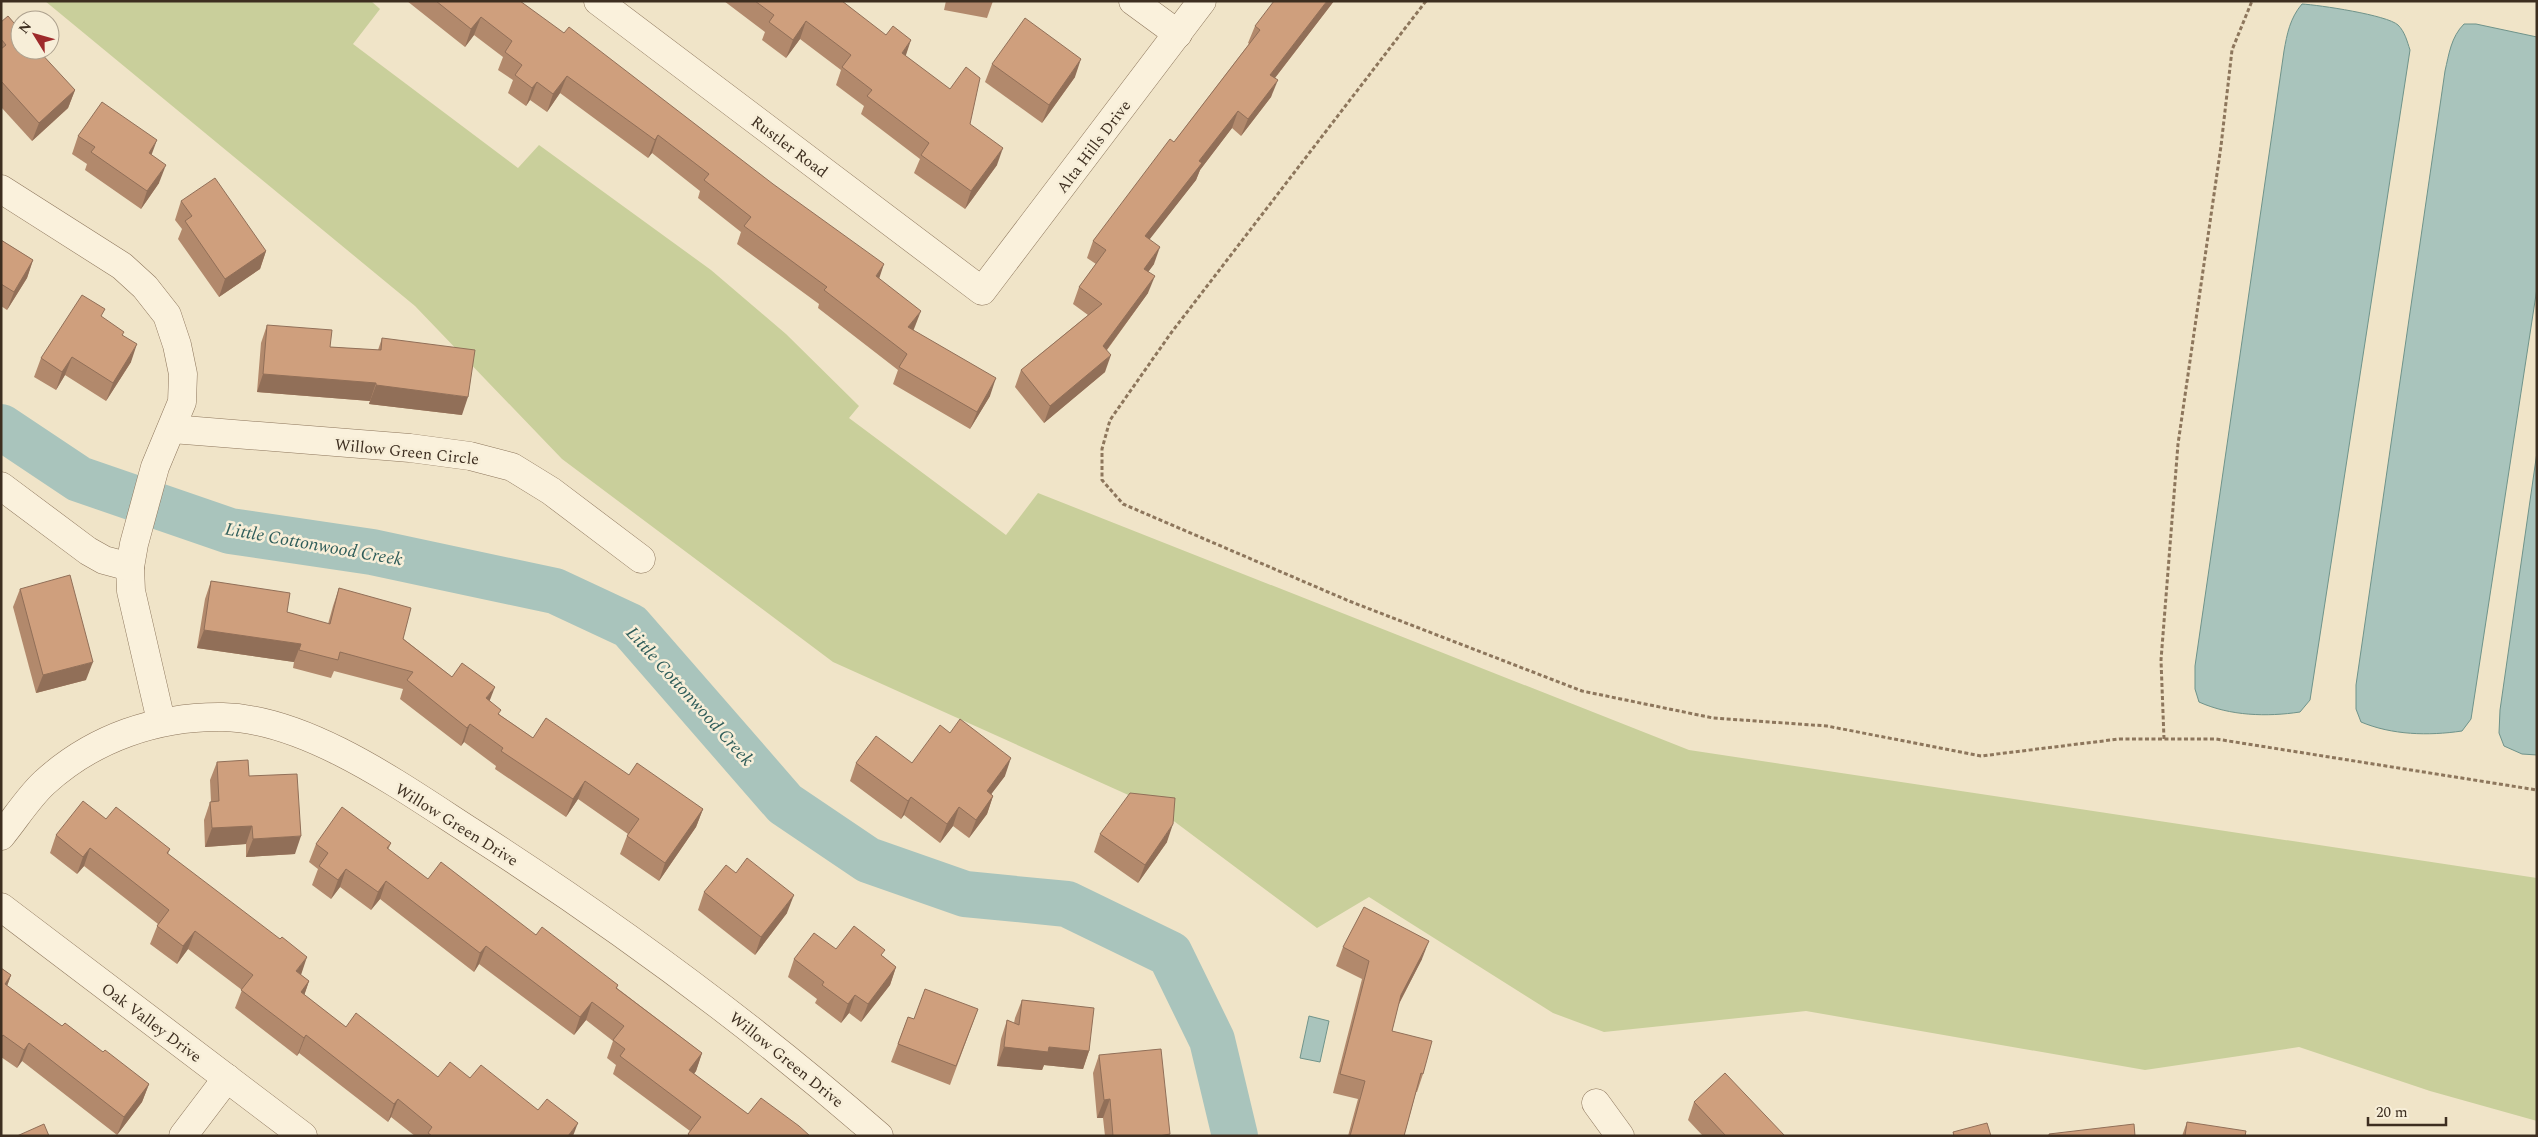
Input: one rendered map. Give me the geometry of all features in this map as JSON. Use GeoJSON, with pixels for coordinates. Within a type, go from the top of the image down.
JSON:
{"type":"FeatureCollection","features":[{"type":"Feature","properties":{"kind":"street","name":"Rustler Road"},"geometry":{"type":"LineString","coordinates":[[598,1],[982,291]]}},
{"type":"Feature","properties":{"kind":"street"},"geometry":{"type":"LineString","coordinates":[[1133,1],[1178,34]]}},
{"type":"Feature","properties":{"kind":"street","name":"Alta Hills Drive"},"geometry":{"type":"LineString","coordinates":[[982,291],[1202,1]]}},
{"type":"Feature","properties":{"kind":"street"},"geometry":{"type":"LineString","coordinates":[[1,189],[122,266],[145,286],[167,315],[177,345],[183,374],[182,402],[155,467],[132,556],[132,592],[161,721]]}},
{"type":"Feature","properties":{"kind":"street","name":"Willow Green Circle"},"geometry":{"type":"LineString","coordinates":[[172,429],[410,448],[470,456],[512,467],[551,491],[641,559]]}},
{"type":"Feature","properties":{"kind":"street"},"geometry":{"type":"LineString","coordinates":[[1,486],[88,551],[104,560],[132,556]]}},
{"type":"Feature","properties":{"kind":"street","name":"Willow Green Drive"},"geometry":{"type":"LineString","coordinates":[[1,836],[43,784],[75,758],[112,738],[161,721],[225,717],[258,720],[296,732],[344,754],[432,807],[637,943],[746,1026],[879,1136]]}},
{"type":"Feature","properties":{"kind":"street","name":"Oak Valley Drive"},"geometry":{"type":"LineString","coordinates":[[1,907],[303,1136]]}},
{"type":"Feature","properties":{"kind":"street"},"geometry":{"type":"LineString","coordinates":[[183,1136],[227,1078]]}},
{"type":"Feature","properties":{"kind":"street"},"geometry":{"type":"LineString","coordinates":[[1596,1103],[1620,1136]]}},
{"type":"Feature","properties":{"kind":"path"},"geometry":{"type":"LineString","coordinates":[[1426,1],[1171,333],[1110,420],[1102,449],[1102,480],[1123,504],[1349,601],[1582,691],[1713,718],[1827,726],[1981,756],[2119,739],[2216,738],[2537,790]]}},
{"type":"Feature","properties":{"kind":"path"},"geometry":{"type":"LineString","coordinates":[[2164,739],[2161,660],[2178,444],[2221,146],[2232,50],[2252,1]]}},
{"type":"Feature","properties":{"kind":"green space"},"geometry":{"type":"Polygon","coordinates":[[[45,1],[371,1],[380,9],[353,44],[518,168],[539,145],[711,270],[786,334],[859,406],[849,418],[1006,535],[1038,493],[1689,750],[2537,878],[2537,1121],[2430,1091],[2299,1047],[2145,1070],[1806,1011],[1604,1032],[1553,1013],[1369,897],[1317,928],[1155,807],[833,662],[562,459],[415,306],[60,13],[60,10],[56,10],[45,1]]]}},
{"type":"Feature","properties":{"kind":"water"},"geometry":{"type":"Polygon","coordinates":[[[2302,4],[2352,11],[2391,21],[2398,25],[2406,37],[2410,50],[2310,700],[2300,712],[2262,715],[2236,713],[2199,702],[2195,689],[2195,666],[2284,51],[2292,21],[2302,4]]]}},
{"type":"Feature","properties":{"kind":"water"},"geometry":{"type":"Polygon","coordinates":[[[2464,24],[2476,24],[2537,37],[2537,288],[2471,719],[2462,731],[2423,734],[2385,730],[2361,722],[2356,709],[2356,685],[2445,71],[2453,40],[2464,24]]]}},
{"type":"Feature","properties":{"kind":"water"},"geometry":{"type":"Polygon","coordinates":[[[2537,452],[2537,755],[2522,754],[2504,746],[2499,733],[2500,710],[2537,452]]]}},
{"type":"Feature","properties":{"kind":"water"},"geometry":{"type":"Polygon","coordinates":[[[1309,1016],[1329,1021],[1320,1062],[1300,1058],[1309,1016]]]}},
{"type":"Feature","properties":{"kind":"building"},"geometry":{"type":"Polygon","coordinates":[[[436,1],[520,1],[564,33],[569,27],[773,184],[884,264],[876,276],[921,311],[908,327],[996,378],[977,412],[899,367],[907,354],[824,290],[827,287],[744,226],[751,217],[704,180],[709,174],[658,135],[655,140],[567,76],[553,94],[537,82],[532,88],[515,75],[522,65],[505,52],[512,41],[481,17],[471,29],[436,1]]]}},
{"type":"Feature","properties":{"kind":"building"},"geometry":{"type":"Polygon","coordinates":[[[755,1],[842,1],[886,35],[893,26],[911,40],[902,53],[950,89],[966,67],[980,78],[970,124],[1003,148],[971,191],[921,155],[929,143],[867,96],[872,90],[842,67],[851,55],[806,21],[793,40],[769,22],[774,15],[755,1]]]}},
{"type":"Feature","properties":{"kind":"building"},"geometry":{"type":"Polygon","coordinates":[[[1274,1],[1327,1],[1270,75],[1278,80],[1248,119],[1238,111],[1199,161],[1202,163],[1145,236],[1160,247],[1144,269],[1155,276],[1103,346],[1111,355],[1050,406],[1021,370],[1102,304],[1079,287],[1106,250],[1093,241],[1170,139],[1174,142],[1260,30],[1255,26],[1274,1]]]}},
{"type":"Feature","properties":{"kind":"building"},"geometry":{"type":"Polygon","coordinates":[[[8,16],[10,18],[10,60],[47,60],[75,90],[39,123],[1,81],[1,49],[6,45],[1,39],[1,22],[8,16]]]}},
{"type":"Feature","properties":{"kind":"building"},"geometry":{"type":"Polygon","coordinates":[[[1025,18],[1081,59],[1049,105],[992,64],[1025,18]]]}},
{"type":"Feature","properties":{"kind":"building"},"geometry":{"type":"Polygon","coordinates":[[[102,102],[157,140],[149,153],[166,165],[147,191],[91,152],[95,147],[78,136],[102,102]]]}},
{"type":"Feature","properties":{"kind":"building"},"geometry":{"type":"Polygon","coordinates":[[[215,178],[266,251],[225,279],[185,221],[192,216],[181,201],[215,178]]]}},
{"type":"Feature","properties":{"kind":"building"},"geometry":{"type":"Polygon","coordinates":[[[1,240],[33,260],[14,292],[1,284],[1,240]]]}},
{"type":"Feature","properties":{"kind":"building"},"geometry":{"type":"Polygon","coordinates":[[[82,295],[105,309],[101,316],[124,332],[122,335],[137,344],[113,383],[72,357],[62,372],[41,358],[82,295]]]}},
{"type":"Feature","properties":{"kind":"building"},"geometry":{"type":"Polygon","coordinates":[[[267,325],[332,330],[330,347],[381,350],[382,338],[475,350],[468,397],[376,385],[376,383],[263,374],[267,325]]]}},
{"type":"Feature","properties":{"kind":"building"},"geometry":{"type":"Polygon","coordinates":[[[70,575],[93,662],[43,675],[20,589],[70,575]]]}},
{"type":"Feature","properties":{"kind":"building"},"geometry":{"type":"Polygon","coordinates":[[[211,581],[290,593],[287,612],[330,624],[339,588],[411,608],[403,639],[452,677],[462,663],[495,687],[486,698],[501,710],[498,714],[533,738],[546,718],[629,775],[637,763],[703,809],[665,863],[627,836],[639,819],[585,781],[573,799],[501,751],[503,748],[470,724],[467,728],[407,680],[413,672],[340,652],[338,660],[299,650],[301,644],[204,630],[211,581]]]}},
{"type":"Feature","properties":{"kind":"building"},"geometry":{"type":"Polygon","coordinates":[[[960,719],[1011,758],[987,791],[993,796],[976,820],[959,807],[947,824],[911,797],[908,801],[856,763],[876,736],[912,763],[940,725],[950,733],[960,719]]]}},
{"type":"Feature","properties":{"kind":"building"},"geometry":{"type":"Polygon","coordinates":[[[248,760],[249,776],[297,774],[301,836],[253,839],[252,826],[212,828],[210,802],[219,801],[217,762],[248,760]]]}},
{"type":"Feature","properties":{"kind":"building"},"geometry":{"type":"Polygon","coordinates":[[[1130,793],[1175,798],[1173,824],[1145,865],[1100,834],[1130,793]]]}},
{"type":"Feature","properties":{"kind":"building"},"geometry":{"type":"Polygon","coordinates":[[[83,801],[106,819],[116,807],[170,849],[167,853],[280,939],[282,937],[307,957],[296,971],[309,981],[301,992],[346,1027],[356,1013],[438,1077],[450,1062],[470,1078],[481,1065],[538,1110],[547,1099],[578,1123],[568,1136],[432,1136],[428,1133],[432,1127],[398,1099],[394,1104],[306,1035],[304,1038],[241,990],[253,975],[195,931],[183,946],[157,926],[169,910],[90,848],[83,857],[56,835],[83,801]]]}},
{"type":"Feature","properties":{"kind":"building"},"geometry":{"type":"Polygon","coordinates":[[[342,807],[391,843],[387,848],[428,879],[441,862],[536,935],[542,927],[618,985],[616,988],[702,1053],[689,1070],[748,1114],[761,1098],[810,1136],[690,1136],[688,1134],[701,1117],[620,1056],[625,1049],[613,1040],[624,1026],[592,1002],[580,1017],[486,946],[480,953],[386,881],[378,892],[346,869],[338,880],[319,866],[328,853],[316,844],[342,807]]]}},
{"type":"Feature","properties":{"kind":"building"},"geometry":{"type":"Polygon","coordinates":[[[747,858],[794,895],[761,937],[704,892],[726,865],[736,873],[747,858]]]}},
{"type":"Feature","properties":{"kind":"building"},"geometry":{"type":"Polygon","coordinates":[[[1364,907],[1429,941],[1401,995],[1392,1031],[1432,1041],[1423,1074],[1421,1073],[1404,1136],[1350,1136],[1365,1081],[1340,1074],[1369,961],[1343,947],[1364,907]]]}},
{"type":"Feature","properties":{"kind":"building"},"geometry":{"type":"Polygon","coordinates":[[[854,926],[885,950],[881,955],[896,967],[868,1004],[855,995],[848,1004],[822,985],[824,982],[794,959],[814,933],[836,949],[854,926]]]}},
{"type":"Feature","properties":{"kind":"building"},"geometry":{"type":"Polygon","coordinates":[[[1,968],[11,975],[5,984],[62,1026],[65,1023],[103,1052],[105,1050],[149,1084],[124,1117],[29,1043],[24,1050],[3,1035],[1,1038],[1,968]]]}},
{"type":"Feature","properties":{"kind":"building"},"geometry":{"type":"Polygon","coordinates":[[[925,989],[978,1009],[956,1066],[898,1044],[908,1017],[914,1019],[925,989]]]}},
{"type":"Feature","properties":{"kind":"building"},"geometry":{"type":"Polygon","coordinates":[[[1022,1000],[1094,1008],[1089,1051],[1049,1047],[1048,1052],[1004,1047],[1007,1020],[1019,1025],[1022,1000]]]}},
{"type":"Feature","properties":{"kind":"building"},"geometry":{"type":"Polygon","coordinates":[[[1161,1049],[1170,1134],[1159,1136],[1113,1136],[1110,1099],[1104,1100],[1099,1055],[1161,1049]]]}},
{"type":"Feature","properties":{"kind":"building"},"geometry":{"type":"Polygon","coordinates":[[[1725,1073],[1785,1136],[1726,1136],[1694,1102],[1725,1073]]]}},
{"type":"Feature","properties":{"kind":"building"},"geometry":{"type":"Polygon","coordinates":[[[2187,1122],[2246,1131],[2245,1136],[2185,1136],[2187,1122]]]}},
{"type":"Feature","properties":{"kind":"building"},"geometry":{"type":"Polygon","coordinates":[[[1987,1123],[1991,1136],[1954,1136],[1953,1132],[1987,1123]]]}},
{"type":"Feature","properties":{"kind":"building"},"geometry":{"type":"Polygon","coordinates":[[[44,1124],[49,1136],[17,1136],[44,1124]]]}},
{"type":"Feature","properties":{"kind":"building"},"geometry":{"type":"Polygon","coordinates":[[[2134,1124],[2135,1136],[2049,1136],[2049,1134],[2134,1124]]]}},
{"type":"Feature","properties":{"kind":"waterway","name":"Little Cottonwood Creek"},"geometry":{"type":"LineString","coordinates":[[1,427],[79,479],[230,531],[372,552],[555,591],[630,626],[785,804],[868,860],[965,894],[1067,904],[1170,954],[1212,1040],[1235,1136]]}}]}
